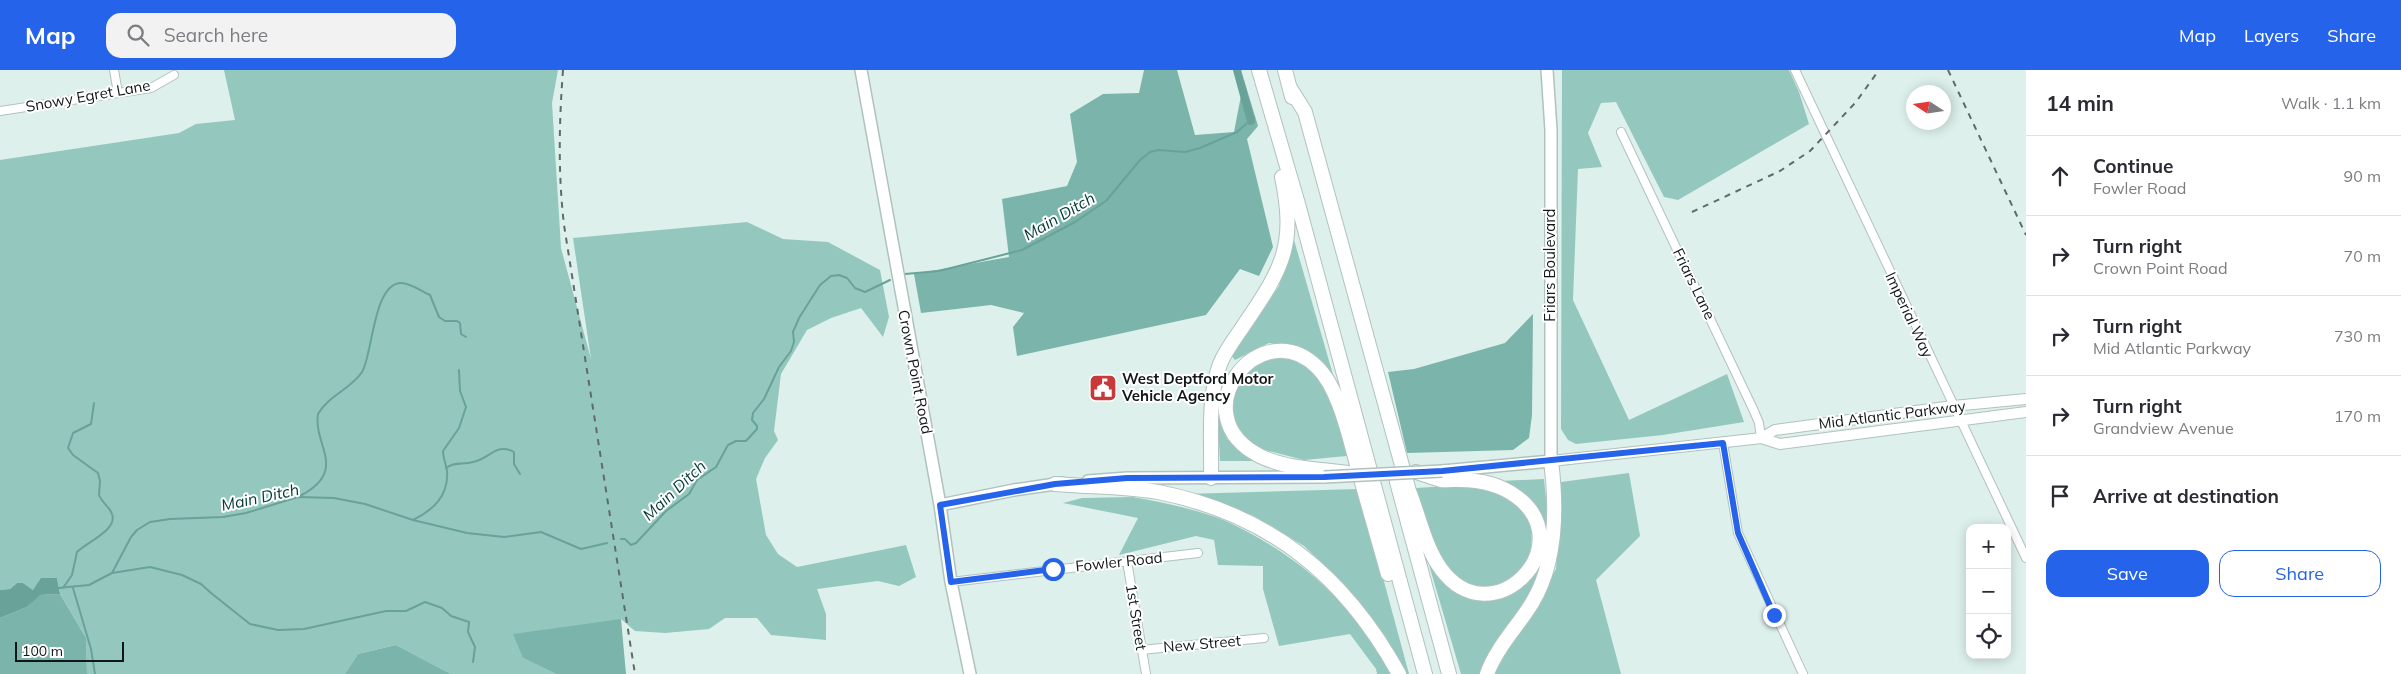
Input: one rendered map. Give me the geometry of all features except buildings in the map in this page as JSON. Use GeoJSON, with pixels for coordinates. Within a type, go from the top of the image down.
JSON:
{"type":"FeatureCollection","features":[{"type":"Feature","properties":{"kind":"highway"},"geometry":{"type":"LineString","coordinates":[[1211,478],[1212,392],[1220,364],[1273,282],[1280,267],[1287,233],[1285,191],[1252,70]]}},
{"type":"Feature","properties":{"kind":"highway"},"geometry":{"type":"LineString","coordinates":[[1259,70],[1298,204],[1425,674]]}},
{"type":"Feature","properties":{"kind":"highway"},"geometry":{"type":"LineString","coordinates":[[1285,70],[1449,674]]}},
{"type":"Feature","properties":{"kind":"highway"},"geometry":{"type":"LineString","coordinates":[[1290,88],[1305,112],[1409,491],[1431,550],[1441,569],[1457,584],[1466,589],[1488,592],[1501,591],[1515,585],[1530,570],[1538,551],[1538,530],[1531,511],[1517,497],[1498,486],[1416,472]]}},
{"type":"Feature","properties":{"kind":"highway"},"geometry":{"type":"LineString","coordinates":[[1357,475],[1323,473],[1279,464],[1260,456],[1244,446],[1232,430],[1226,410],[1227,391],[1237,373],[1248,361],[1264,354],[1281,352],[1297,354],[1317,367],[1331,388],[1345,423],[1416,674]]}},
{"type":"Feature","properties":{"kind":"highway"},"geometry":{"type":"LineString","coordinates":[[1486,674],[1545,579],[1552,545],[1553,478],[1551,461]]}},
{"type":"Feature","properties":{"kind":"highway"},"geometry":{"type":"LineString","coordinates":[[1055,484],[1156,492],[1212,506],[1256,526],[1301,555],[1349,600],[1380,640],[1399,674]]}},
{"type":"Feature","properties":{"kind":"main road","name":"Crown Point Road"},"geometry":{"type":"LineString","coordinates":[[860,70],[940,505],[951,582],[970,674]]}},
{"type":"Feature","properties":{"kind":"main road","name":"Friars Boulevard"},"geometry":{"type":"LineString","coordinates":[[1547,70],[1551,130],[1551,461]]}},
{"type":"Feature","properties":{"kind":"main road","name":"Mid Atlantic Parkway"},"geometry":{"type":"LineString","coordinates":[[1442,476],[1551,461]]}},
{"type":"Feature","properties":{"kind":"main road"},"geometry":{"type":"LineString","coordinates":[[1357,475],[1416,472]]}},
{"type":"Feature","properties":{"kind":"main road"},"geometry":{"type":"LineString","coordinates":[[940,505],[1055,484],[1127,478],[1211,478],[1323,473]]}},
{"type":"Feature","properties":{"kind":"street"},"geometry":{"type":"LineString","coordinates":[[114,70],[118,93]]}},
{"type":"Feature","properties":{"kind":"street","name":"Imperial Way"},"geometry":{"type":"LineString","coordinates":[[1795,70],[2026,558]]}},
{"type":"Feature","properties":{"kind":"street","name":"Snowy Egret Lane"},"geometry":{"type":"LineString","coordinates":[[0,111],[150,88],[174,75]]}},
{"type":"Feature","properties":{"kind":"street","name":"Friars Lane"},"geometry":{"type":"LineString","coordinates":[[1621,132],[1754,411],[1759,423],[1761,438]]}},
{"type":"Feature","properties":{"kind":"street","name":"Mid Atlantic Parkway"},"geometry":{"type":"LineString","coordinates":[[1551,461],[1723,443],[1761,438],[1776,430],[1953,406],[2026,399]]}},
{"type":"Feature","properties":{"kind":"street","name":"Mid Atlantic Parkway"},"geometry":{"type":"LineString","coordinates":[[1761,438],[1780,444],[2026,412]]}},
{"type":"Feature","properties":{"kind":"street"},"geometry":{"type":"LineString","coordinates":[[1723,443],[1738,533],[1803,674]]}},
{"type":"Feature","properties":{"kind":"street","name":"Fowler Road"},"geometry":{"type":"LineString","coordinates":[[951,582],[1198,553]]}},
{"type":"Feature","properties":{"kind":"street","name":"1st Street"},"geometry":{"type":"LineString","coordinates":[[1127,561],[1146,674]]}},
{"type":"Feature","properties":{"kind":"street","name":"New Street"},"geometry":{"type":"LineString","coordinates":[[1141,650],[1264,638]]}},
{"type":"Feature","properties":{"kind":"shaded area"},"geometry":{"type":"Polygon","coordinates":[[[224,70],[558,70],[552,103],[561,248],[591,359],[573,238],[747,222],[783,239],[828,242],[880,270],[889,317],[883,337],[861,308],[831,318],[807,330],[781,374],[774,431],[778,440],[765,458],[756,479],[766,535],[778,554],[797,567],[906,545],[916,577],[899,586],[878,581],[817,589],[826,614],[826,640],[771,635],[757,618],[725,618],[709,629],[665,633],[635,631],[621,619],[523,658],[556,674],[451,674],[396,645],[358,654],[345,674],[87,674],[86,638],[60,594],[57,578],[36,586],[33,590],[23,583],[17,583],[10,589],[0,590],[0,160],[179,133],[196,124],[235,120],[224,70]]]}},
{"type":"Feature","properties":{"kind":"shaded area"},"geometry":{"type":"Polygon","coordinates":[[[1144,70],[1177,70],[1195,135],[1234,132],[1244,80],[1258,126],[1247,139],[1273,247],[1259,276],[1240,269],[1206,315],[1017,356],[1013,327],[1024,313],[991,305],[921,313],[914,274],[1009,257],[1002,199],[1067,186],[1077,162],[1070,114],[1103,94],[1139,93],[1144,70]]]}},
{"type":"Feature","properties":{"kind":"shaded area"},"geometry":{"type":"Polygon","coordinates":[[[1562,70],[1789,70],[1799,92],[1809,124],[1678,200],[1664,197],[1616,102],[1601,103],[1588,133],[1602,167],[1578,169],[1573,300],[1629,420],[1727,374],[1744,422],[1663,435],[1576,444],[1568,440],[1561,429],[1562,70]]]}},
{"type":"Feature","properties":{"kind":"shaded area"},"geometry":{"type":"Polygon","coordinates":[[[1292,233],[1334,378],[1296,348],[1269,343],[1235,360],[1231,355],[1279,286],[1292,233]]]}},
{"type":"Feature","properties":{"kind":"shaded area"},"geometry":{"type":"Polygon","coordinates":[[[1533,314],[1532,415],[1529,438],[1513,450],[1407,453],[1388,372],[1414,369],[1505,343],[1533,314]]]}},
{"type":"Feature","properties":{"kind":"shaded area"},"geometry":{"type":"Polygon","coordinates":[[[1269,355],[1296,360],[1308,367],[1317,377],[1325,389],[1336,415],[1347,456],[1304,460],[1261,449],[1239,433],[1230,402],[1250,365],[1269,355]]]}},
{"type":"Feature","properties":{"kind":"shaded area"},"geometry":{"type":"Polygon","coordinates":[[[1217,404],[1227,439],[1254,461],[1220,461],[1217,404]]]}},
{"type":"Feature","properties":{"kind":"shaded area"},"geometry":{"type":"Polygon","coordinates":[[[1629,473],[1640,536],[1596,580],[1621,674],[1494,674],[1556,569],[1561,482],[1629,473]]]}},
{"type":"Feature","properties":{"kind":"shaded area"},"geometry":{"type":"Polygon","coordinates":[[[1544,479],[1549,537],[1543,570],[1528,601],[1482,674],[1461,674],[1427,558],[1447,583],[1509,593],[1531,579],[1542,557],[1545,524],[1528,497],[1500,481],[1544,479]]]}},
{"type":"Feature","properties":{"kind":"shaded area"},"geometry":{"type":"Polygon","coordinates":[[[1464,485],[1496,490],[1521,508],[1532,527],[1531,556],[1517,579],[1490,587],[1463,584],[1441,558],[1431,541],[1416,488],[1464,485]]]}},
{"type":"Feature","properties":{"kind":"shaded area"},"geometry":{"type":"Polygon","coordinates":[[[1359,489],[1409,674],[1405,674],[1386,637],[1343,583],[1304,546],[1252,515],[1184,494],[1359,489]]]}},
{"type":"Feature","properties":{"kind":"shaded area"},"geometry":{"type":"Polygon","coordinates":[[[1133,497],[1217,517],[1278,550],[1323,584],[1343,604],[1362,626],[1392,674],[1377,674],[1376,669],[1350,634],[1279,646],[1263,589],[1263,566],[1218,565],[1214,540],[1196,536],[1119,555],[1138,518],[1063,503],[1082,498],[1133,497]]]}},
{"type":"Feature","properties":{"kind":"shaded area"},"geometry":{"type":"Polygon","coordinates":[[[41,578],[57,578],[60,594],[40,595],[27,607],[0,618],[0,590],[10,589],[17,583],[23,583],[33,590],[41,578]]]}},
{"type":"Feature","properties":{"kind":"shaded area"},"geometry":{"type":"Polygon","coordinates":[[[60,594],[86,638],[87,674],[0,674],[0,618],[27,607],[39,595],[60,594]]]}},
{"type":"Feature","properties":{"kind":"shaded area"},"geometry":{"type":"Polygon","coordinates":[[[621,619],[626,674],[556,674],[523,658],[513,634],[621,619]]]}},
{"type":"Feature","properties":{"kind":"shaded area"},"geometry":{"type":"Polygon","coordinates":[[[396,645],[451,674],[345,674],[358,654],[396,645]]]}},
{"type":"Feature","properties":{"kind":"waterway"},"geometry":{"type":"LineString","coordinates":[[1237,70],[1251,121]]}},
{"type":"Feature","properties":{"kind":"waterway","name":"Main Ditch"},"geometry":{"type":"LineString","coordinates":[[905,274],[939,271],[1022,250],[1075,222],[1106,201],[1140,160],[1150,152],[1158,150],[1185,152],[1200,148],[1237,132],[1254,117]]}},
{"type":"Feature","properties":{"kind":"waterway","name":"Main Ditch"},"geometry":{"type":"LineString","coordinates":[[621,539],[625,539],[631,545],[636,543],[666,511],[689,494],[697,480],[716,467],[728,445],[736,441],[746,441],[757,429],[752,420],[753,413],[764,399],[779,367],[791,351],[794,342],[793,332],[799,318],[820,285],[831,276],[839,275],[847,278],[855,288],[865,292],[890,280]]}},
{"type":"Feature","properties":{"kind":"waterway"},"geometry":{"type":"LineString","coordinates":[[300,496],[315,486],[323,477],[326,467],[326,457],[318,426],[318,414],[328,402],[352,383],[362,372],[366,363],[375,320],[385,294],[392,286],[402,283],[413,286],[430,295],[439,317],[445,321],[457,321],[460,323],[461,334],[466,337]]}},
{"type":"Feature","properties":{"kind":"waterway"},"geometry":{"type":"LineString","coordinates":[[413,520],[433,507],[445,488],[447,471],[443,451],[459,428],[466,407],[460,391],[459,370]]}},
{"type":"Feature","properties":{"kind":"waterway"},"geometry":{"type":"LineString","coordinates":[[63,588],[72,575],[77,552],[106,530],[113,520],[111,512],[99,495],[100,481],[98,473],[73,455],[68,448],[73,433],[91,424],[94,403]]}},
{"type":"Feature","properties":{"kind":"waterway"},"geometry":{"type":"LineString","coordinates":[[446,468],[456,464],[479,460],[498,450],[508,449],[514,452],[514,464],[520,474]]}},
{"type":"Feature","properties":{"kind":"waterway","name":"Main Ditch"},"geometry":{"type":"LineString","coordinates":[[58,588],[89,585],[112,573],[131,537],[137,530],[150,522],[170,519],[223,517],[246,513],[298,497],[334,498],[365,504],[413,520],[467,533],[504,537],[541,532],[581,549],[607,543]]}},
{"type":"Feature","properties":{"kind":"waterway"},"geometry":{"type":"LineString","coordinates":[[112,573],[150,567],[182,575],[201,584],[250,624],[278,630],[304,629],[386,611],[406,611],[425,602],[442,608],[451,616],[469,622],[468,632],[475,647],[473,662]]}},
{"type":"Feature","properties":{"kind":"waterway"},"geometry":{"type":"LineString","coordinates":[[73,588],[91,649],[95,674]]}},
{"type":"Feature","properties":{"kind":"railway"},"geometry":{"type":"LineString","coordinates":[[563,70],[560,148],[564,225],[635,674]]}},
{"type":"Feature","properties":{"kind":"railway"},"geometry":{"type":"LineString","coordinates":[[1692,212],[1780,171],[1810,151],[1856,102],[1879,70]]}},
{"type":"Feature","properties":{"kind":"railway"},"geometry":{"type":"LineString","coordinates":[[1948,70],[2026,235]]}},
{"type":"Feature","properties":{"kind":"place","name":"West Deptford Motor Vehicle Agency"},"geometry":{"type":"Point","coordinates":[1103,388]}},
{"type":"Feature","properties":{"kind":"route"},"geometry":{"type":"LineString","coordinates":[[1053,569],[951,582],[940,505],[1055,484],[1127,478],[1324,477],[1442,471],[1723,443],[1738,533],[1774,615]]}}]}
